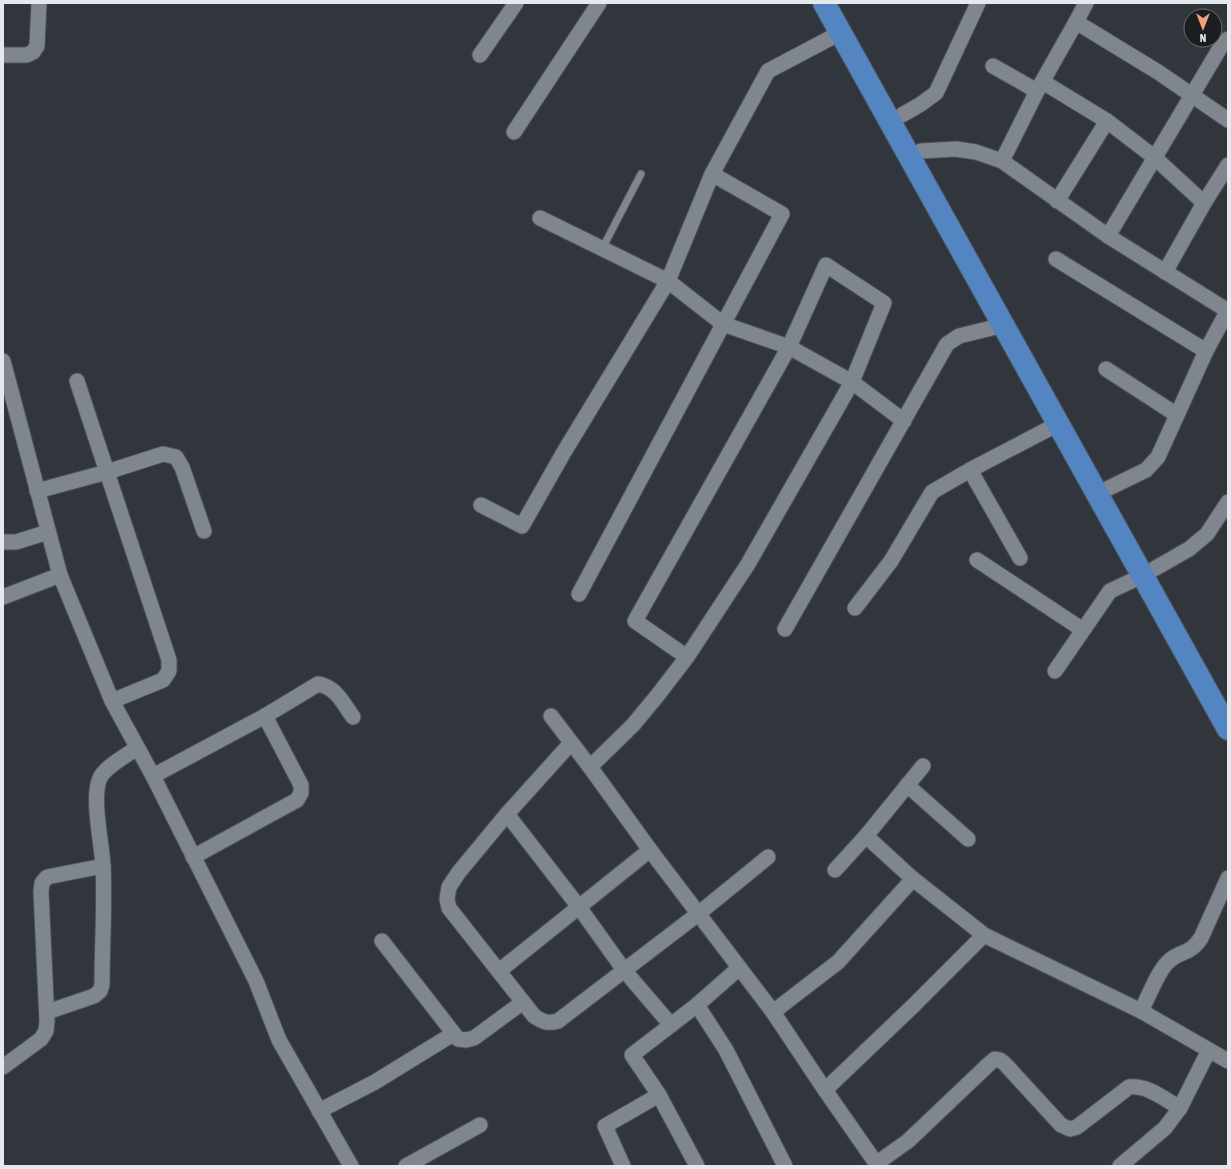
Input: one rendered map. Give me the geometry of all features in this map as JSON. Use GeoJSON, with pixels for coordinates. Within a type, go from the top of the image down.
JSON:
{"type":"FeatureCollection","features":[{"type":"Feature","properties":{"kind":"highway"},"geometry":{"type":"LineString","coordinates":[[824,3],[1058,424],[1148,572],[1228,698]]}},
{"type":"Feature","properties":{"kind":"highway"},"geometry":{"type":"LineString","coordinates":[[841,3],[921,151],[1109,488],[1148,572],[1228,729]]}},
{"type":"Feature","properties":{"kind":"street"},"geometry":{"type":"LineString","coordinates":[[3,55],[26,55],[34,52],[37,46],[39,3]]}},
{"type":"Feature","properties":{"kind":"street"},"geometry":{"type":"LineString","coordinates":[[480,55],[516,3]]}},
{"type":"Feature","properties":{"kind":"street"},"geometry":{"type":"LineString","coordinates":[[514,132],[599,3]]}},
{"type":"Feature","properties":{"kind":"street"},"geometry":{"type":"LineString","coordinates":[[902,115],[936,93],[978,3]]}},
{"type":"Feature","properties":{"kind":"street"},"geometry":{"type":"LineString","coordinates":[[1002,161],[1040,86],[1086,3]]}},
{"type":"Feature","properties":{"kind":"street"},"geometry":{"type":"LineString","coordinates":[[1076,22],[1158,72],[1228,120]]}},
{"type":"Feature","properties":{"kind":"street"},"geometry":{"type":"LineString","coordinates":[[481,504],[522,526],[564,452],[668,281],[712,174],[768,71],[840,33]]}},
{"type":"Feature","properties":{"kind":"street"},"geometry":{"type":"LineString","coordinates":[[1108,236],[1223,43],[1228,39]]}},
{"type":"Feature","properties":{"kind":"street"},"geometry":{"type":"LineString","coordinates":[[993,66],[1040,86],[1107,121],[1154,157],[1204,203]]}},
{"type":"Feature","properties":{"kind":"street"},"geometry":{"type":"LineString","coordinates":[[1057,201],[1107,121]]}},
{"type":"Feature","properties":{"kind":"street"},"geometry":{"type":"LineString","coordinates":[[921,151],[956,149],[976,152],[1002,161],[1108,236],[1228,310],[1206,351],[1158,457],[1146,470],[1109,488]]}},
{"type":"Feature","properties":{"kind":"street"},"geometry":{"type":"LineString","coordinates":[[1165,272],[1204,203],[1228,165]]}},
{"type":"Feature","properties":{"kind":"street"},"geometry":{"type":"LineString","coordinates":[[579,594],[782,214],[712,174]]}},
{"type":"Feature","properties":{"kind":"street"},"geometry":{"type":"LineString","coordinates":[[540,218],[668,281],[723,324],[789,347],[852,382],[904,421]]}},
{"type":"Feature","properties":{"kind":"street"},"geometry":{"type":"LineString","coordinates":[[1056,259],[1206,351]]}},
{"type":"Feature","properties":{"kind":"street"},"geometry":{"type":"LineString","coordinates":[[590,767],[633,725],[687,656],[748,564],[852,382],[884,303],[826,265],[789,347],[635,621],[687,656]]}},
{"type":"Feature","properties":{"kind":"street"},"geometry":{"type":"LineString","coordinates":[[785,629],[947,344],[959,336],[1004,325]]}},
{"type":"Feature","properties":{"kind":"street"},"geometry":{"type":"LineString","coordinates":[[3,361],[21,425],[36,490],[60,575],[112,701],[153,776],[256,981],[279,1040],[351,1166]]}},
{"type":"Feature","properties":{"kind":"street"},"geometry":{"type":"LineString","coordinates":[[1106,369],[1177,415]]}},
{"type":"Feature","properties":{"kind":"street"},"geometry":{"type":"LineString","coordinates":[[77,381],[169,660],[169,671],[163,680],[112,701]]}},
{"type":"Feature","properties":{"kind":"street"},"geometry":{"type":"LineString","coordinates":[[856,608],[891,561],[932,492],[970,470],[1058,424]]}},
{"type":"Feature","properties":{"kind":"street"},"geometry":{"type":"LineString","coordinates":[[36,490],[107,472],[163,454],[176,457],[182,466],[204,531]]}},
{"type":"Feature","properties":{"kind":"street"},"geometry":{"type":"LineString","coordinates":[[970,470],[1020,558]]}},
{"type":"Feature","properties":{"kind":"street"},"geometry":{"type":"LineString","coordinates":[[1055,671],[1110,590],[1148,572],[1189,549],[1207,534],[1228,502]]}},
{"type":"Feature","properties":{"kind":"street"},"geometry":{"type":"LineString","coordinates":[[3,542],[16,542],[48,532]]}},
{"type":"Feature","properties":{"kind":"street"},"geometry":{"type":"LineString","coordinates":[[977,560],[1083,630]]}},
{"type":"Feature","properties":{"kind":"street"},"geometry":{"type":"LineString","coordinates":[[3,596],[60,575]]}},
{"type":"Feature","properties":{"kind":"street"},"geometry":{"type":"LineString","coordinates":[[153,776],[265,716],[318,684],[326,685],[333,689],[353,717]]}},
{"type":"Feature","properties":{"kind":"street"},"geometry":{"type":"LineString","coordinates":[[193,856],[297,800],[301,793],[301,785],[265,716]]}},
{"type":"Feature","properties":{"kind":"street"},"geometry":{"type":"LineString","coordinates":[[551,716],[773,1012],[877,1165],[908,1141],[995,1059],[1000,1060],[1005,1064],[1061,1125],[1070,1129],[1077,1127],[1129,1087],[1138,1086],[1146,1088],[1180,1108]]}},
{"type":"Feature","properties":{"kind":"street"},"geometry":{"type":"LineString","coordinates":[[571,743],[507,814],[459,872],[449,887],[447,899],[449,908],[534,1016],[541,1021],[549,1024],[558,1021],[698,914],[768,857]]}},
{"type":"Feature","properties":{"kind":"street"},"geometry":{"type":"LineString","coordinates":[[47,1012],[94,996],[100,991],[102,985],[103,866],[97,804],[97,788],[100,777],[107,770],[137,748]]}},
{"type":"Feature","properties":{"kind":"street"},"geometry":{"type":"LineString","coordinates":[[835,870],[866,836],[923,766]]}},
{"type":"Feature","properties":{"kind":"street"},"geometry":{"type":"LineString","coordinates":[[907,785],[968,839]]}},
{"type":"Feature","properties":{"kind":"street"},"geometry":{"type":"LineString","coordinates":[[507,814],[579,907],[624,970],[671,1025]]}},
{"type":"Feature","properties":{"kind":"street"},"geometry":{"type":"LineString","coordinates":[[866,836],[913,879],[984,935],[1141,1011],[1228,1061]]}},
{"type":"Feature","properties":{"kind":"street"},"geometry":{"type":"LineString","coordinates":[[498,971],[650,850]]}},
{"type":"Feature","properties":{"kind":"street"},"geometry":{"type":"LineString","coordinates":[[3,1067],[41,1039],[46,1032],[47,1012],[41,892],[42,883],[48,877],[103,866]]}},
{"type":"Feature","properties":{"kind":"street"},"geometry":{"type":"LineString","coordinates":[[1141,1011],[1162,970],[1168,962],[1174,957],[1195,947],[1201,938],[1223,902],[1228,878]]}},
{"type":"Feature","properties":{"kind":"street"},"geometry":{"type":"LineString","coordinates":[[773,1012],[838,962],[913,879]]}},
{"type":"Feature","properties":{"kind":"street"},"geometry":{"type":"LineString","coordinates":[[825,1090],[913,1006],[984,935]]}},
{"type":"Feature","properties":{"kind":"street"},"geometry":{"type":"LineString","coordinates":[[382,942],[458,1039],[466,1040],[474,1038],[523,1002]]}},
{"type":"Feature","properties":{"kind":"street"},"geometry":{"type":"LineString","coordinates":[[697,1166],[659,1095],[632,1055],[697,1005],[739,968]]}},
{"type":"Feature","properties":{"kind":"street"},"geometry":{"type":"LineString","coordinates":[[697,1005],[726,1050],[785,1166]]}},
{"type":"Feature","properties":{"kind":"street"},"geometry":{"type":"LineString","coordinates":[[320,1111],[375,1082],[453,1034]]}},
{"type":"Feature","properties":{"kind":"street"},"geometry":{"type":"LineString","coordinates":[[1120,1166],[1165,1128],[1180,1108],[1209,1050]]}},
{"type":"Feature","properties":{"kind":"street"},"geometry":{"type":"LineString","coordinates":[[623,1166],[605,1126],[659,1095]]}},
{"type":"Feature","properties":{"kind":"street"},"geometry":{"type":"LineString","coordinates":[[406,1166],[480,1125]]}},
{"type":"Feature","properties":{"kind":"lane"},"geometry":{"type":"LineString","coordinates":[[602,248],[641,174]]}}]}
